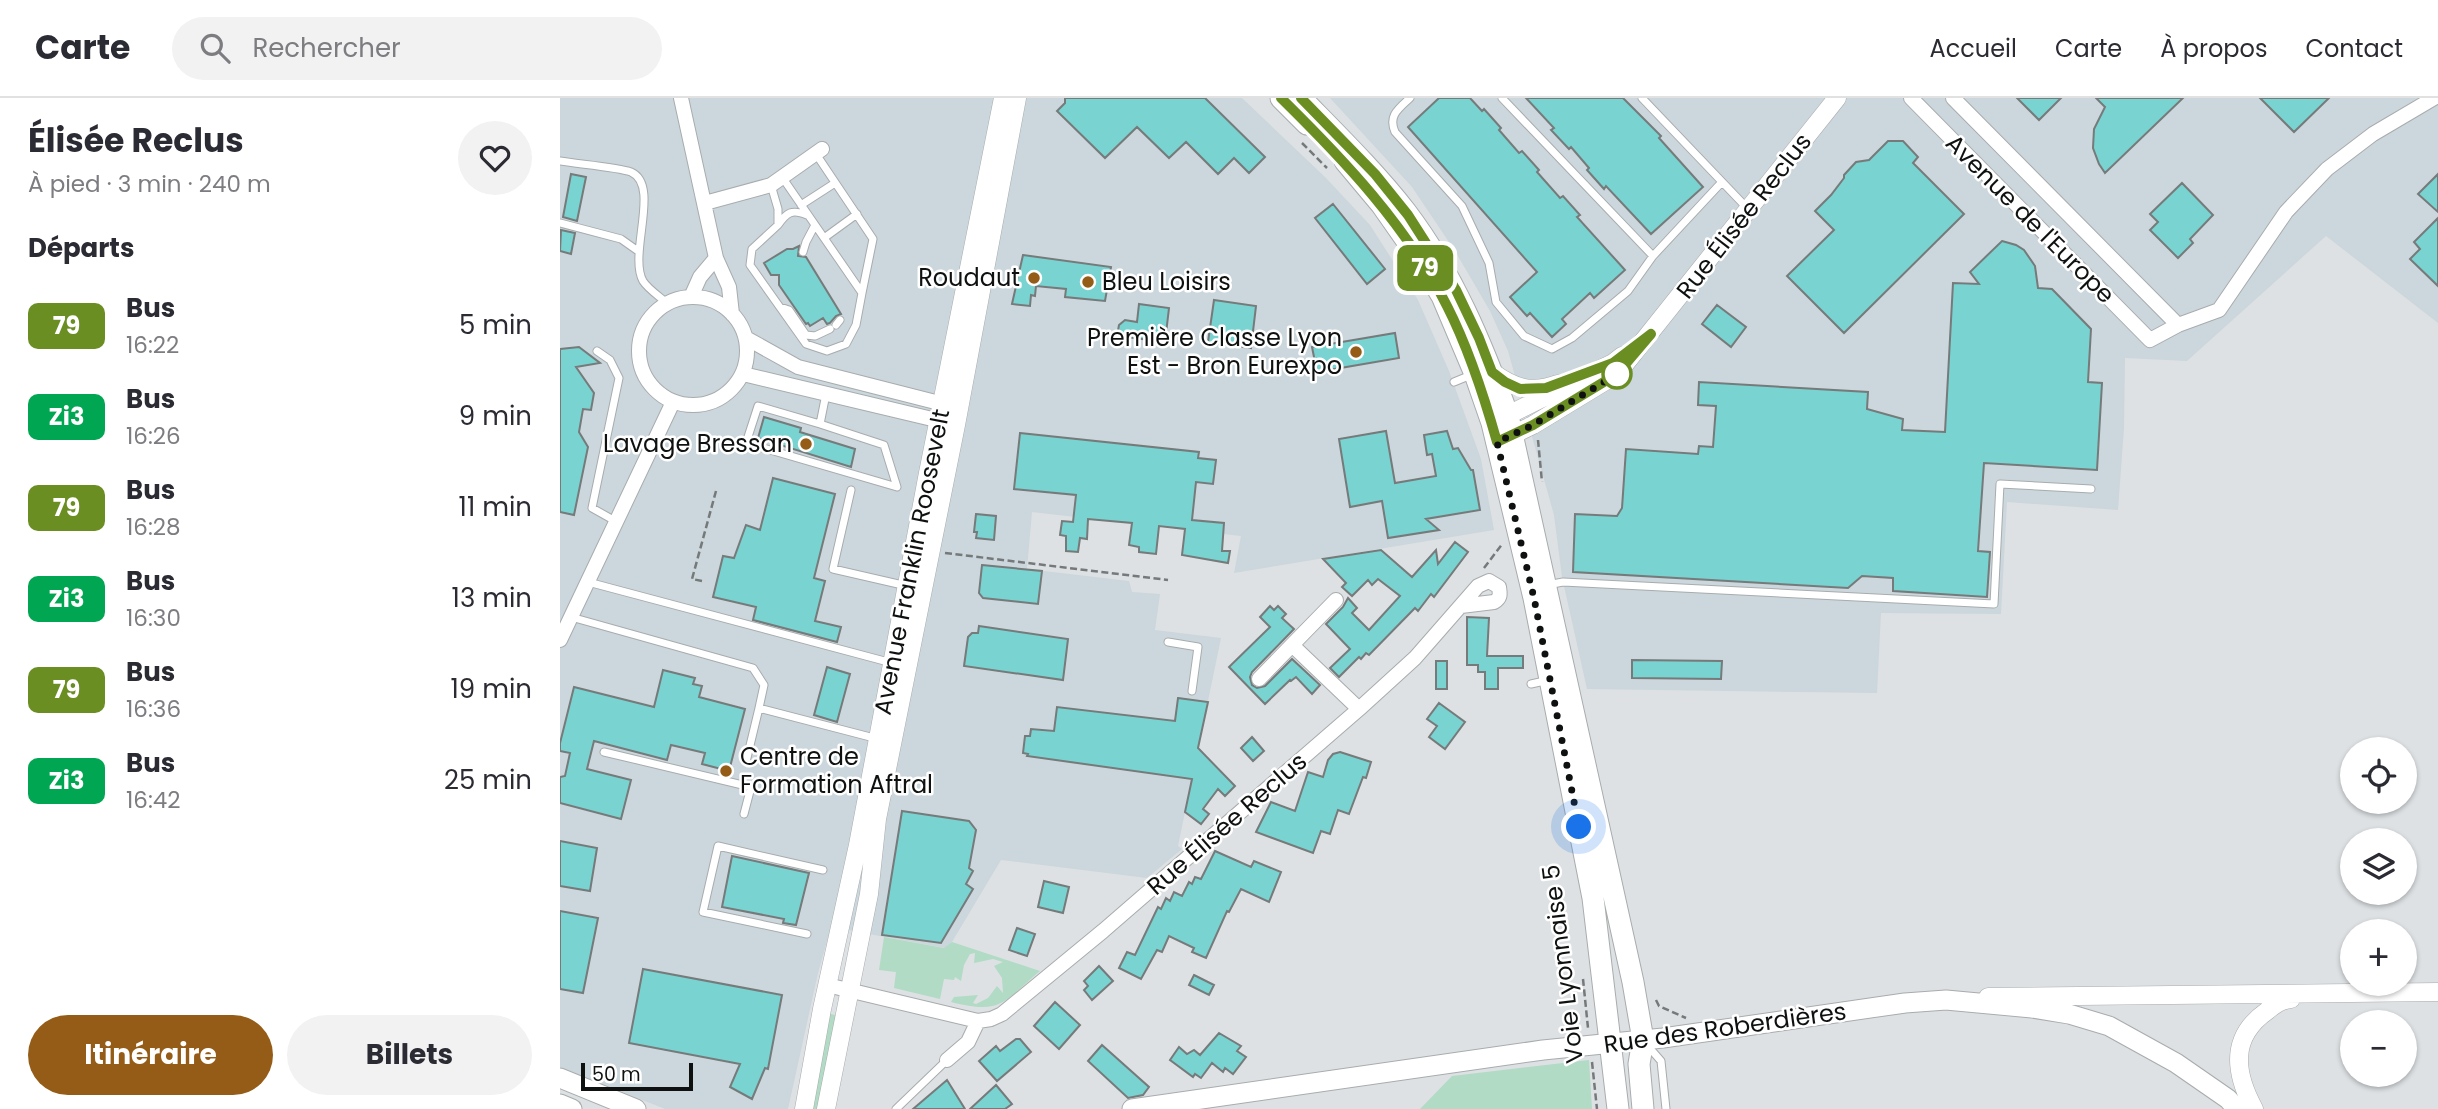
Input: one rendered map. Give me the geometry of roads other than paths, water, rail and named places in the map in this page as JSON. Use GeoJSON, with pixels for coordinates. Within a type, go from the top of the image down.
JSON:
{"type":"FeatureCollection","features":[{"type":"Feature","properties":{"kind":"main road"},"geometry":{"type":"LineString","coordinates":[[1281,98],[1342,159],[1373,195],[1427,271],[1483,373],[1502,429],[1546,585],[1633,982],[1643,1040],[1639,1064],[1643,1109]]}},
{"type":"Feature","properties":{"kind":"main road"},"geometry":{"type":"LineString","coordinates":[[1301,98],[1375,174],[1408,215],[1456,290],[1479,338],[1483,373]]}},
{"type":"Feature","properties":{"kind":"main road"},"geometry":{"type":"LineString","coordinates":[[1502,429],[1534,598],[1540,682],[1593,898],[1600,1045],[1618,1109]]}},
{"type":"Feature","properties":{"kind":"main road"},"geometry":{"type":"LineString","coordinates":[[1946,1000],[2032,1007],[2070,1014],[2109,1026],[2175,1063],[2228,1099],[2237,1109]]}},
{"type":"Feature","properties":{"kind":"main road","name":"Rue des Roberdières"},"geometry":{"type":"LineString","coordinates":[[1132,1109],[1543,1050],[1643,1040],[1820,1014],[1946,1000]]}},
{"type":"Feature","properties":{"kind":"main road"},"geometry":{"type":"LineString","coordinates":[[560,1078],[636,1109]]}},
{"type":"Feature","properties":{"kind":"main road"},"geometry":{"type":"LineString","coordinates":[[560,1104],[572,1109]]}},
{"type":"Feature","properties":{"kind":"street"},"geometry":{"type":"LineString","coordinates":[[681,98],[716,258],[729,286],[732,314]]}},
{"type":"Feature","properties":{"kind":"street","name":"Avenue Franklin Roosevelt"},"geometry":{"type":"LineString","coordinates":[[826,1109],[869,894],[877,819],[932,552],[949,414],[1003,98]]}},
{"type":"Feature","properties":{"kind":"street","name":"Avenue Franklin Roosevelt"},"geometry":{"type":"LineString","coordinates":[[804,1109],[908,586],[949,414],[1017,98]]}},
{"type":"Feature","properties":{"kind":"street","name":"Rue Élisée Reclus"},"geometry":{"type":"LineString","coordinates":[[1502,429],[1617,374],[1837,98]]}},
{"type":"Feature","properties":{"kind":"street","name":"Avenue de l'Europe"},"geometry":{"type":"LineString","coordinates":[[1911,98],[2150,340],[2178,325],[1952,98]]}},
{"type":"Feature","properties":{"kind":"street"},"geometry":{"type":"LineString","coordinates":[[2178,325],[2219,310],[2286,212],[2327,169],[2373,134],[2434,98]]}},
{"type":"Feature","properties":{"kind":"street"},"geometry":{"type":"LineString","coordinates":[[705,203],[777,181],[819,151]]}},
{"type":"Feature","properties":{"kind":"street"},"geometry":{"type":"LineString","coordinates":[[691,297],[700,277],[716,258]]}},
{"type":"Feature","properties":{"kind":"street"},"geometry":{"type":"LineString","coordinates":[[691,297],[713,301],[732,314],[741,325],[746,338],[747,356],[743,374],[733,389],[720,399],[705,405],[688,406],[658,394],[647,382],[640,367],[638,351],[641,334],[648,320],[667,303],[691,297]]}},
{"type":"Feature","properties":{"kind":"street","name":"Rue Élisée Reclus"},"geometry":{"type":"LineString","coordinates":[[1502,429],[1613,363],[1651,334]]}},
{"type":"Feature","properties":{"kind":"street"},"geometry":{"type":"LineString","coordinates":[[746,338],[798,367],[949,414]]}},
{"type":"Feature","properties":{"kind":"street","name":"Rue Élisée Reclus"},"geometry":{"type":"LineString","coordinates":[[1483,373],[1520,389],[1532,390],[1546,388],[1613,363]]}},
{"type":"Feature","properties":{"kind":"street"},"geometry":{"type":"LineString","coordinates":[[743,374],[826,394],[949,414]]}},
{"type":"Feature","properties":{"kind":"street"},"geometry":{"type":"LineString","coordinates":[[560,640],[673,402]]}},
{"type":"Feature","properties":{"kind":"street","name":"Rue Élisée Reclus"},"geometry":{"type":"LineString","coordinates":[[978,1021],[1002,1014],[1103,931],[1415,658],[1478,586],[1489,581],[1495,583],[1500,594],[1499,599],[1489,604],[1461,606]]}},
{"type":"Feature","properties":{"kind":"street"},"geometry":{"type":"LineString","coordinates":[[1259,679],[1336,600]]}},
{"type":"Feature","properties":{"kind":"street"},"geometry":{"type":"LineString","coordinates":[[1292,645],[1359,709]]}},
{"type":"Feature","properties":{"kind":"street"},"geometry":{"type":"LineString","coordinates":[[880,733],[885,737],[883,755],[889,759]]}},
{"type":"Feature","properties":{"kind":"street"},"geometry":{"type":"LineString","coordinates":[[827,985],[978,1021],[968,1042],[947,1060]]}},
{"type":"Feature","properties":{"kind":"street","name":"Rue des Roberdières"},"geometry":{"type":"LineString","coordinates":[[1946,1000],[1996,996],[2438,992]]}},
{"type":"Feature","properties":{"kind":"street","name":"Rue des Roberdières"},"geometry":{"type":"LineString","coordinates":[[2253,1109],[2240,1077],[2238,1062],[2243,1037],[2255,1019],[2281,1000],[2322,994]]}},
{"type":"Feature","properties":{"kind":"lane"},"geometry":{"type":"LineString","coordinates":[[1410,98],[1393,114],[1391,123],[1395,132],[1462,206],[1489,263],[1496,302],[1524,336],[1552,349],[1564,343],[1628,291],[1653,256],[1721,183]]}},
{"type":"Feature","properties":{"kind":"lane"},"geometry":{"type":"LineString","coordinates":[[1502,98],[1653,256]]}},
{"type":"Feature","properties":{"kind":"lane"},"geometry":{"type":"LineString","coordinates":[[1642,98],[1748,210]]}},
{"type":"Feature","properties":{"kind":"lane"},"geometry":{"type":"LineString","coordinates":[[808,215],[795,210],[786,214],[752,249],[750,265],[806,344],[827,351],[846,344],[856,325],[873,239],[835,183],[819,151]]}},
{"type":"Feature","properties":{"kind":"lane"},"geometry":{"type":"LineString","coordinates":[[560,161],[632,173],[642,183],[645,198],[637,262],[643,282],[667,303]]}},
{"type":"Feature","properties":{"kind":"lane"},"geometry":{"type":"LineString","coordinates":[[777,181],[801,205],[862,293]]}},
{"type":"Feature","properties":{"kind":"lane"},"geometry":{"type":"LineString","coordinates":[[777,181],[778,225]]}},
{"type":"Feature","properties":{"kind":"lane"},"geometry":{"type":"LineString","coordinates":[[801,205],[835,183]]}},
{"type":"Feature","properties":{"kind":"lane"},"geometry":{"type":"LineString","coordinates":[[824,238],[857,214]]}},
{"type":"Feature","properties":{"kind":"lane"},"geometry":{"type":"LineString","coordinates":[[560,223],[621,239],[638,251]]}},
{"type":"Feature","properties":{"kind":"lane"},"geometry":{"type":"LineString","coordinates":[[803,252],[815,225]]}},
{"type":"Feature","properties":{"kind":"lane"},"geometry":{"type":"LineString","coordinates":[[1406,283],[1427,271]]}},
{"type":"Feature","properties":{"kind":"lane"},"geometry":{"type":"LineString","coordinates":[[779,306],[789,310],[806,335],[815,336],[835,325]]}},
{"type":"Feature","properties":{"kind":"lane"},"geometry":{"type":"LineString","coordinates":[[597,351],[610,360],[619,377],[592,508],[617,522]]}},
{"type":"Feature","properties":{"kind":"lane"},"geometry":{"type":"LineString","coordinates":[[1454,383],[1483,373]]}},
{"type":"Feature","properties":{"kind":"lane"},"geometry":{"type":"LineString","coordinates":[[820,424],[826,394]]}},
{"type":"Feature","properties":{"kind":"lane"},"geometry":{"type":"LineString","coordinates":[[758,406],[820,424],[884,445],[897,487],[746,443],[758,406]]}},
{"type":"Feature","properties":{"kind":"lane"},"geometry":{"type":"LineString","coordinates":[[1546,585],[1563,582],[1994,604],[2000,484],[2091,489]]}},
{"type":"Feature","properties":{"kind":"lane"},"geometry":{"type":"LineString","coordinates":[[851,490],[833,569],[908,586]]}},
{"type":"Feature","properties":{"kind":"lane"},"geometry":{"type":"LineString","coordinates":[[588,582],[893,664]]}},
{"type":"Feature","properties":{"kind":"lane"},"geometry":{"type":"LineString","coordinates":[[571,617],[753,668],[764,685],[746,762]]}},
{"type":"Feature","properties":{"kind":"lane"},"geometry":{"type":"LineString","coordinates":[[1168,642],[1198,647],[1192,691]]}},
{"type":"Feature","properties":{"kind":"lane"},"geometry":{"type":"LineString","coordinates":[[759,708],[880,733]]}},
{"type":"Feature","properties":{"kind":"lane"},"geometry":{"type":"LineString","coordinates":[[604,752],[751,787],[744,814]]}},
{"type":"Feature","properties":{"kind":"lane"},"geometry":{"type":"LineString","coordinates":[[807,934],[703,912],[718,846],[823,870]]}},
{"type":"Feature","properties":{"kind":"lane"},"geometry":{"type":"LineString","coordinates":[[1643,1040],[1661,1061],[1666,1109]]}},
{"type":"Feature","properties":{"kind":"lane"},"geometry":{"type":"LineString","coordinates":[[896,1109],[947,1060]]}},
{"type":"Feature","properties":{"kind":"place","name":"Roudaut"},"geometry":{"type":"Point","coordinates":[1034,278]}},
{"type":"Feature","properties":{"kind":"place","name":"Bleu Loisirs"},"geometry":{"type":"Point","coordinates":[1088,282]}},
{"type":"Feature","properties":{"kind":"place","name":"Première Classe Lyon Est - Bron Eurexpo"},"geometry":{"type":"Point","coordinates":[1356,352]}},
{"type":"Feature","properties":{"kind":"place","name":"Lavage Bressan"},"geometry":{"type":"Point","coordinates":[806,444]}},
{"type":"Feature","properties":{"kind":"place","name":"Centre de Formation Aftral"},"geometry":{"type":"Point","coordinates":[726,771]}}]}
